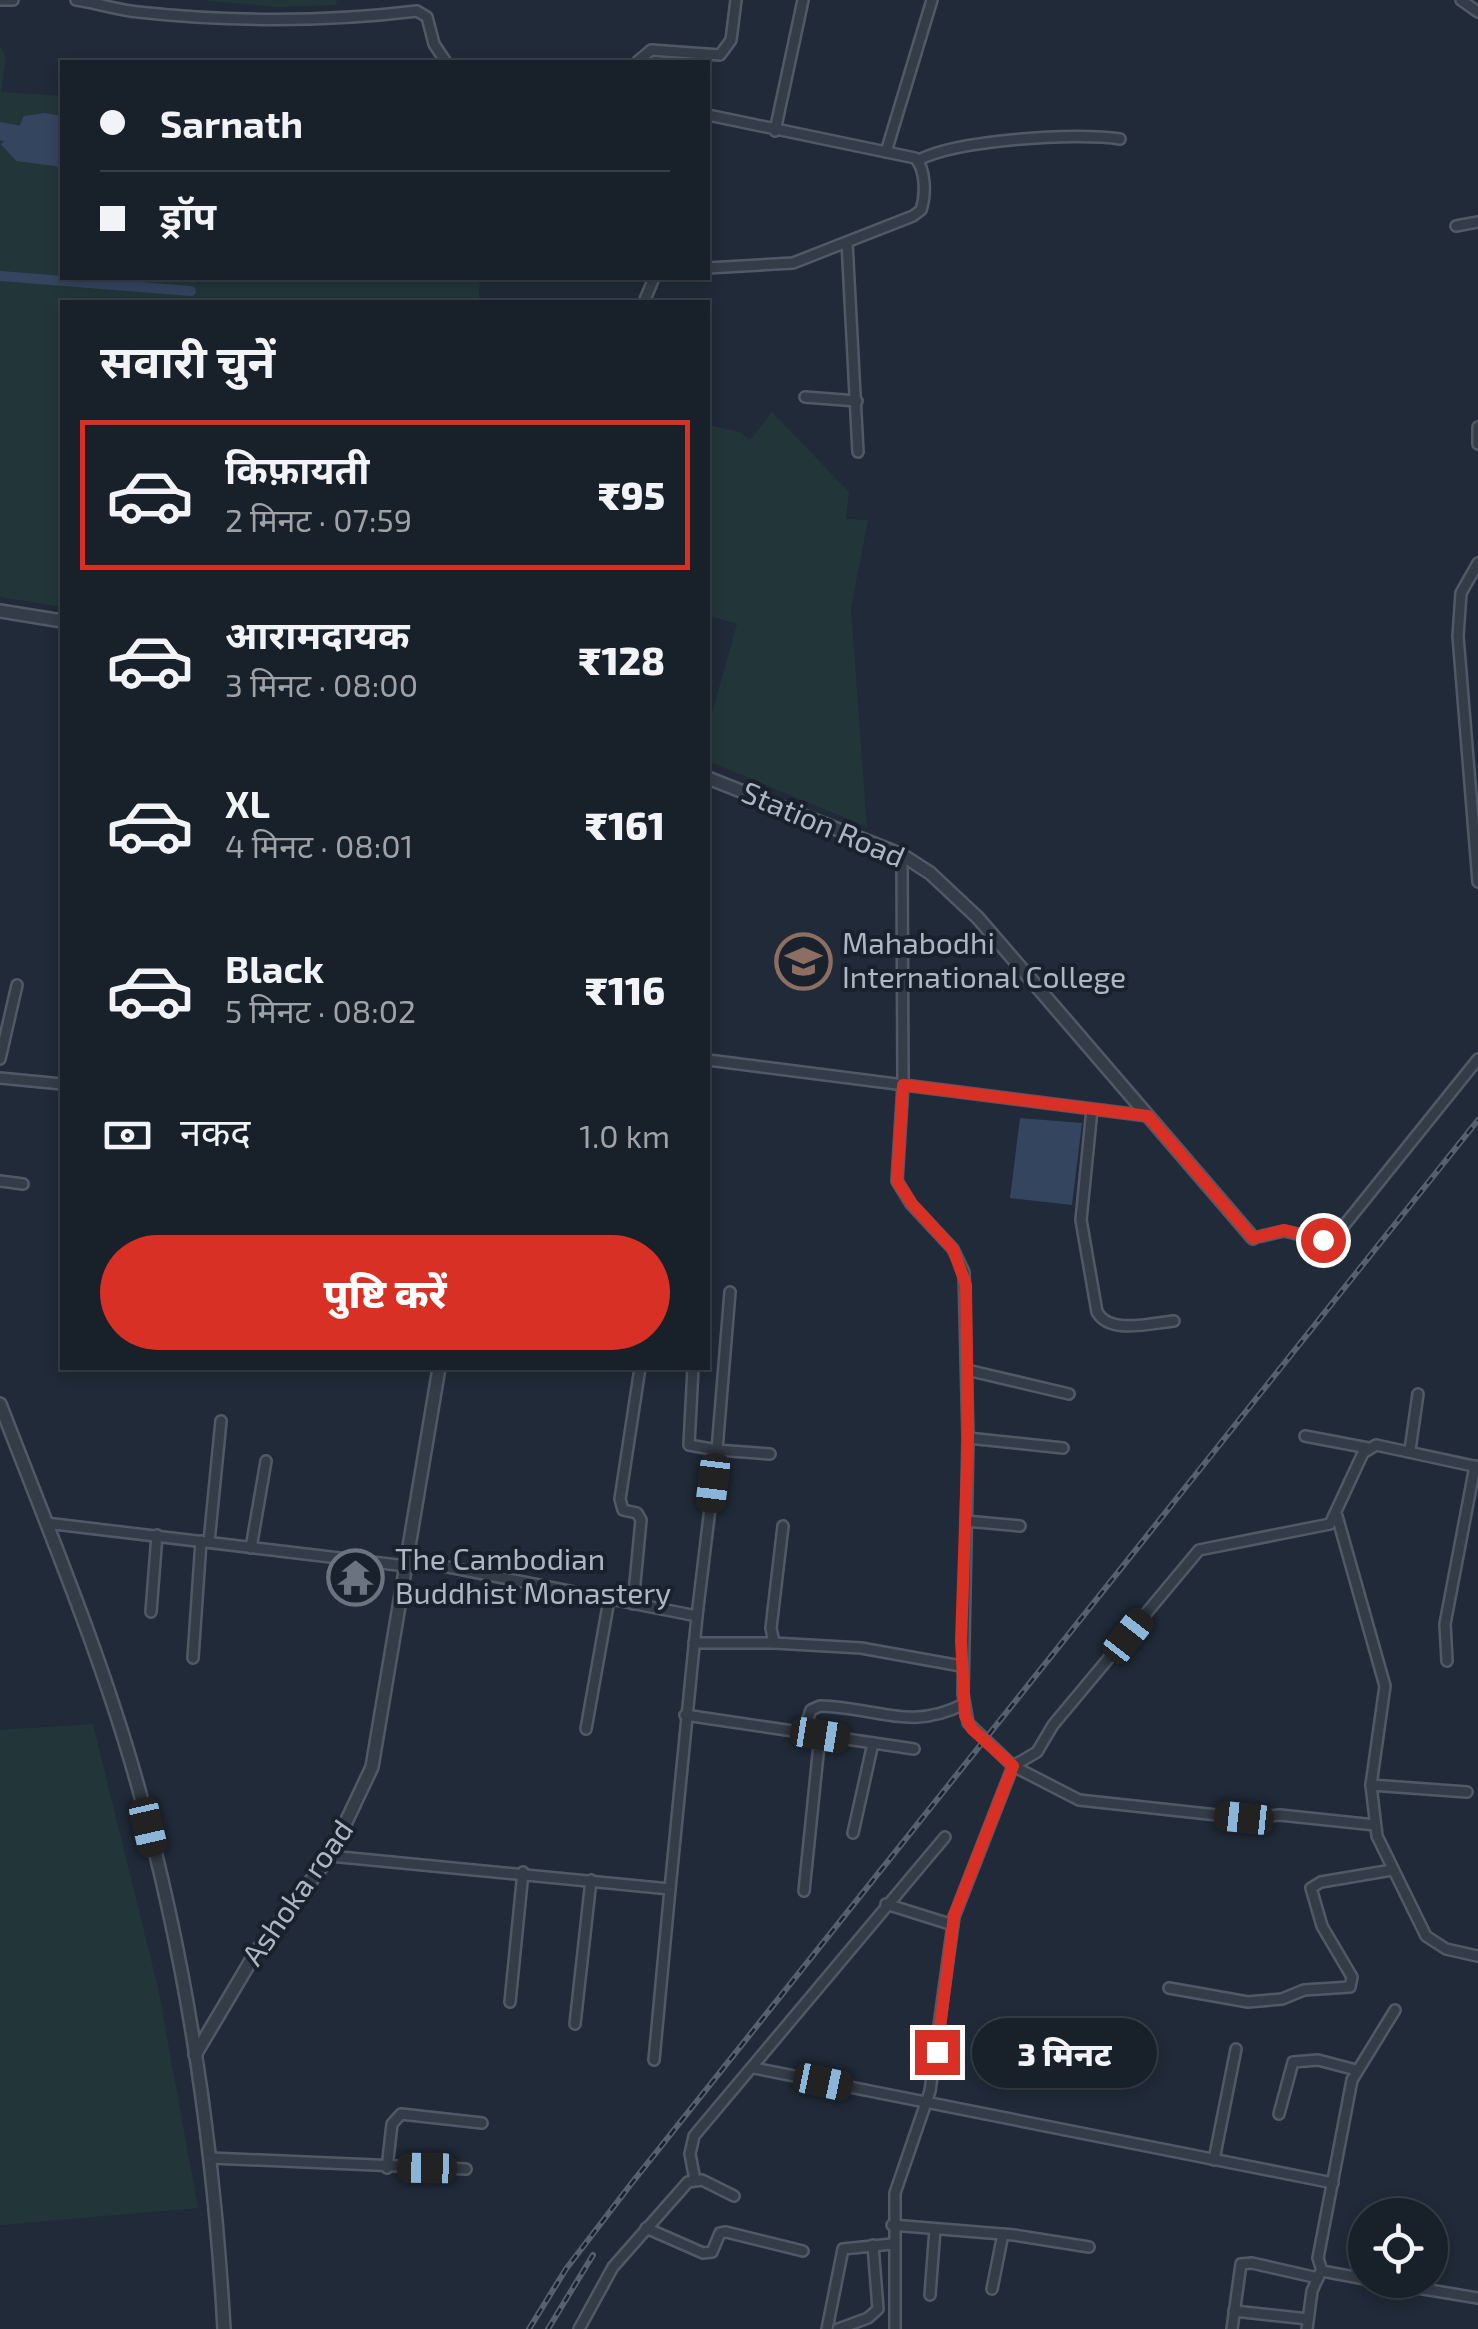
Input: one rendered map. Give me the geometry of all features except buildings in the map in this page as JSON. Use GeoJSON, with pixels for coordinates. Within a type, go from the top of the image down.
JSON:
{"type":"FeatureCollection","features":[{"type":"Feature","properties":{"kind":"street"},"geometry":{"type":"LineString","coordinates":[[0,0],[14,0]]}},
{"type":"Feature","properties":{"kind":"street"},"geometry":{"type":"LineString","coordinates":[[76,0],[138,12],[248,20],[424,12],[434,44],[445,60]]}},
{"type":"Feature","properties":{"kind":"street"},"geometry":{"type":"LineString","coordinates":[[399,14],[401,0]]}},
{"type":"Feature","properties":{"kind":"street"},"geometry":{"type":"LineString","coordinates":[[639,60],[651,50],[720,55],[731,40],[736,0]]}},
{"type":"Feature","properties":{"kind":"street"},"geometry":{"type":"LineString","coordinates":[[774,131],[788,85],[803,0]]}},
{"type":"Feature","properties":{"kind":"street"},"geometry":{"type":"LineString","coordinates":[[886,152],[932,0]]}},
{"type":"Feature","properties":{"kind":"street"},"geometry":{"type":"LineString","coordinates":[[1461,0],[1478,12]]}},
{"type":"Feature","properties":{"kind":"street"},"geometry":{"type":"LineString","coordinates":[[710,115],[919,160],[950,150],[1085,134],[1120,139]]}},
{"type":"Feature","properties":{"kind":"street"},"geometry":{"type":"LineString","coordinates":[[710,268],[774,267],[919,213],[924,200],[919,160]]}},
{"type":"Feature","properties":{"kind":"street"},"geometry":{"type":"LineString","coordinates":[[1456,226],[1478,222]]}},
{"type":"Feature","properties":{"kind":"street"},"geometry":{"type":"LineString","coordinates":[[847,242],[858,452]]}},
{"type":"Feature","properties":{"kind":"street"},"geometry":{"type":"LineString","coordinates":[[805,398],[857,401]]}},
{"type":"Feature","properties":{"kind":"street"},"geometry":{"type":"LineString","coordinates":[[1478,427],[1478,444]]}},
{"type":"Feature","properties":{"kind":"street"},"geometry":{"type":"LineString","coordinates":[[1478,563],[1461,592],[1458,636],[1475,808],[1478,882]]}},
{"type":"Feature","properties":{"kind":"street"},"geometry":{"type":"LineString","coordinates":[[0,611],[60,620]]}},
{"type":"Feature","properties":{"kind":"street","name":"Station Road"},"geometry":{"type":"LineString","coordinates":[[710,779],[902,855],[930,873],[978,918],[1253,1238]]}},
{"type":"Feature","properties":{"kind":"street"},"geometry":{"type":"LineString","coordinates":[[902,855],[903,1085],[897,1181],[959,1258],[966,1285],[968,1438],[961,1666],[964,1704],[972,1729],[1013,1766],[1079,1800],[1244,1818],[1280,1815],[1375,1825]]}},
{"type":"Feature","properties":{"kind":"street"},"geometry":{"type":"LineString","coordinates":[[0,1059],[17,985]]}},
{"type":"Feature","properties":{"kind":"street"},"geometry":{"type":"LineString","coordinates":[[1253,1238],[1284,1230],[1323,1240],[1334,1238],[1478,1058]]}},
{"type":"Feature","properties":{"kind":"street"},"geometry":{"type":"LineString","coordinates":[[710,1060],[1148,1116]]}},
{"type":"Feature","properties":{"kind":"street"},"geometry":{"type":"LineString","coordinates":[[0,1078],[60,1084]]}},
{"type":"Feature","properties":{"kind":"street"},"geometry":{"type":"LineString","coordinates":[[1092,1109],[1081,1220],[1097,1312],[1104,1322],[1114,1325],[1174,1322]]}},
{"type":"Feature","properties":{"kind":"street"},"geometry":{"type":"LineString","coordinates":[[0,1181],[23,1184]]}},
{"type":"Feature","properties":{"kind":"street"},"geometry":{"type":"LineString","coordinates":[[654,2060],[685,1715],[717,1450],[730,1292]]}},
{"type":"Feature","properties":{"kind":"street","name":"Ashoka road"},"geometry":{"type":"LineString","coordinates":[[195,2055],[256,1952],[330,1856],[372,1768],[439,1370]]}},
{"type":"Feature","properties":{"kind":"street"},"geometry":{"type":"LineString","coordinates":[[632,1604],[641,1520],[637,1512],[623,1510],[620,1498],[640,1370]]}},
{"type":"Feature","properties":{"kind":"street"},"geometry":{"type":"LineString","coordinates":[[693,1370],[690,1445],[770,1454]]}},
{"type":"Feature","properties":{"kind":"street"},"geometry":{"type":"LineString","coordinates":[[967,1370],[1069,1394]]}},
{"type":"Feature","properties":{"kind":"street"},"geometry":{"type":"LineString","coordinates":[[1410,1450],[1418,1394]]}},
{"type":"Feature","properties":{"kind":"street"},"geometry":{"type":"LineString","coordinates":[[0,1404],[139,1790],[175,1941],[195,2055],[211,2158],[224,2329]]}},
{"type":"Feature","properties":{"kind":"street"},"geometry":{"type":"LineString","coordinates":[[194,1658],[221,1421]]}},
{"type":"Feature","properties":{"kind":"street"},"geometry":{"type":"LineString","coordinates":[[1305,1436],[1368,1448],[1386,1444],[1477,1466],[1445,1624],[1447,1661]]}},
{"type":"Feature","properties":{"kind":"street"},"geometry":{"type":"LineString","coordinates":[[968,1438],[1063,1448]]}},
{"type":"Feature","properties":{"kind":"street"},"geometry":{"type":"LineString","coordinates":[[895,2329],[895,2193],[926,2103],[959,1899],[1013,1766],[1037,1752],[1053,1725],[1199,1550],[1319,1529],[1337,1516],[1368,1448]]}},
{"type":"Feature","properties":{"kind":"street"},"geometry":{"type":"LineString","coordinates":[[251,1548],[266,1461]]}},
{"type":"Feature","properties":{"kind":"street"},"geometry":{"type":"LineString","coordinates":[[1337,1516],[1385,1686],[1371,1786],[1375,1825],[1392,1870],[1426,1936],[1446,1949],[1477,1956]]}},
{"type":"Feature","properties":{"kind":"street"},"geometry":{"type":"LineString","coordinates":[[966,1521],[1020,1526]]}},
{"type":"Feature","properties":{"kind":"street"},"geometry":{"type":"LineString","coordinates":[[46,1523],[407,1562],[697,1616]]}},
{"type":"Feature","properties":{"kind":"street"},"geometry":{"type":"LineString","coordinates":[[774,1644],[771,1628],[783,1526]]}},
{"type":"Feature","properties":{"kind":"street"},"geometry":{"type":"LineString","coordinates":[[150,1612],[157,1535]]}},
{"type":"Feature","properties":{"kind":"street"},"geometry":{"type":"LineString","coordinates":[[586,1729],[609,1600]]}},
{"type":"Feature","properties":{"kind":"street"},"geometry":{"type":"LineString","coordinates":[[694,1642],[861,1648],[961,1666]]}},
{"type":"Feature","properties":{"kind":"street"},"geometry":{"type":"LineString","coordinates":[[803,1733],[810,1710],[820,1706],[910,1720],[932,1719],[964,1704]]}},
{"type":"Feature","properties":{"kind":"street"},"geometry":{"type":"LineString","coordinates":[[685,1715],[914,1749]]}},
{"type":"Feature","properties":{"kind":"street"},"geometry":{"type":"LineString","coordinates":[[804,1891],[820,1735]]}},
{"type":"Feature","properties":{"kind":"street"},"geometry":{"type":"LineString","coordinates":[[853,1833],[873,1743]]}},
{"type":"Feature","properties":{"kind":"street"},"geometry":{"type":"LineString","coordinates":[[1371,1786],[1467,1792]]}},
{"type":"Feature","properties":{"kind":"street"},"geometry":{"type":"LineString","coordinates":[[695,2180],[690,2154],[694,2136],[945,1837]]}},
{"type":"Feature","properties":{"kind":"street"},"geometry":{"type":"LineString","coordinates":[[330,1856],[670,1889]]}},
{"type":"Feature","properties":{"kind":"street"},"geometry":{"type":"LineString","coordinates":[[1169,1988],[1248,2002],[1282,2000],[1304,1990],[1350,1987],[1352,1977],[1322,1926],[1312,1888],[1321,1882],[1392,1870]]}},
{"type":"Feature","properties":{"kind":"street"},"geometry":{"type":"LineString","coordinates":[[510,2002],[522,1872]]}},
{"type":"Feature","properties":{"kind":"street"},"geometry":{"type":"LineString","coordinates":[[576,2024],[592,1880]]}},
{"type":"Feature","properties":{"kind":"street"},"geometry":{"type":"LineString","coordinates":[[886,1904],[953,1925]]}},
{"type":"Feature","properties":{"kind":"street"},"geometry":{"type":"LineString","coordinates":[[1234,2312],[1308,2324],[1356,2070],[1394,2010]]}},
{"type":"Feature","properties":{"kind":"street"},"geometry":{"type":"LineString","coordinates":[[1214,2160],[1236,2049]]}},
{"type":"Feature","properties":{"kind":"street"},"geometry":{"type":"LineString","coordinates":[[1279,2114],[1294,2062],[1318,2060],[1356,2070]]}},
{"type":"Feature","properties":{"kind":"street"},"geometry":{"type":"LineString","coordinates":[[754,2068],[1332,2183]]}},
{"type":"Feature","properties":{"kind":"street"},"geometry":{"type":"LineString","coordinates":[[387,2168],[392,2124],[400,2114],[482,2123]]}},
{"type":"Feature","properties":{"kind":"street"},"geometry":{"type":"LineString","coordinates":[[211,2158],[466,2169]]}},
{"type":"Feature","properties":{"kind":"street"},"geometry":{"type":"LineString","coordinates":[[580,2329],[612,2266],[688,2182],[695,2180],[734,2196]]}},
{"type":"Feature","properties":{"kind":"street"},"geometry":{"type":"LineString","coordinates":[[892,2225],[1003,2234],[1090,2247]]}},
{"type":"Feature","properties":{"kind":"street"},"geometry":{"type":"LineString","coordinates":[[646,2228],[703,2254],[712,2252],[720,2233],[726,2232],[803,2251]]}},
{"type":"Feature","properties":{"kind":"street"},"geometry":{"type":"LineString","coordinates":[[930,2295],[935,2229]]}},
{"type":"Feature","properties":{"kind":"street"},"geometry":{"type":"LineString","coordinates":[[992,2289],[1003,2234]]}},
{"type":"Feature","properties":{"kind":"street"},"geometry":{"type":"LineString","coordinates":[[838,2329],[868,2318],[878,2309],[873,2244]]}},
{"type":"Feature","properties":{"kind":"street"},"geometry":{"type":"LineString","coordinates":[[826,2329],[840,2254],[846,2246],[892,2244]]}},
{"type":"Feature","properties":{"kind":"street"},"geometry":{"type":"LineString","coordinates":[[1232,2329],[1241,2264],[1252,2262],[1348,2278]]}},
{"type":"Feature","properties":{"kind":"street"},"geometry":{"type":"LineString","coordinates":[[1448,2293],[1478,2298]]}},
{"type":"Feature","properties":{"kind":"green space"},"geometry":{"type":"Polygon","coordinates":[[[200,0],[337,0],[336,5],[277,7],[200,0]]]}},
{"type":"Feature","properties":{"kind":"green space"},"geometry":{"type":"Polygon","coordinates":[[[0,46],[6,57],[1,92],[60,96],[60,280],[480,280],[479,300],[60,300],[60,607],[0,597],[0,46]]]}},
{"type":"Feature","properties":{"kind":"green space"},"geometry":{"type":"Polygon","coordinates":[[[772,412],[849,492],[846,519],[868,520],[851,608],[867,827],[710,762],[710,720],[737,624],[710,616],[710,425],[739,432],[750,440],[772,412]]]}},
{"type":"Feature","properties":{"kind":"green space"},"geometry":{"type":"Polygon","coordinates":[[[93,1724],[158,1988],[198,2208],[0,2225],[0,1730],[93,1724]]]}},
{"type":"Feature","properties":{"kind":"water"},"geometry":{"type":"Polygon","coordinates":[[[24,116],[60,116],[60,167],[16,161],[1,144],[16,133],[24,116]]]}},
{"type":"Feature","properties":{"kind":"water"},"geometry":{"type":"Polygon","coordinates":[[[1020,1118],[1082,1123],[1072,1205],[1010,1198],[1020,1118]]]}},
{"type":"Feature","properties":{"kind":"waterway"},"geometry":{"type":"LineString","coordinates":[[0,131],[60,143]]}},
{"type":"Feature","properties":{"kind":"waterway"},"geometry":{"type":"LineString","coordinates":[[0,276],[191,291]]}},
{"type":"Feature","properties":{"kind":"railway"},"geometry":{"type":"LineString","coordinates":[[529,2329],[566,2269],[631,2184],[1478,1120]]}},
{"type":"Feature","properties":{"kind":"railway"},"geometry":{"type":"LineString","coordinates":[[548,2329],[593,2255]]}},
{"type":"Feature","properties":{"kind":"place","name":"Mahabodhi International College"},"geometry":{"type":"Point","coordinates":[803,961]}},
{"type":"Feature","properties":{"kind":"place","name":"The Cambodian Buddhist Monastery"},"geometry":{"type":"Point","coordinates":[356,1577]}},
{"type":"Feature","properties":{"kind":"route"},"geometry":{"type":"LineString","coordinates":[[937,2052],[954,1916],[1013,1766],[972,1729],[965,1716],[961,1641],[968,1438],[966,1285],[959,1258],[897,1181],[903,1085],[1148,1116],[1253,1238],[1284,1230],[1323,1240]]}}]}
